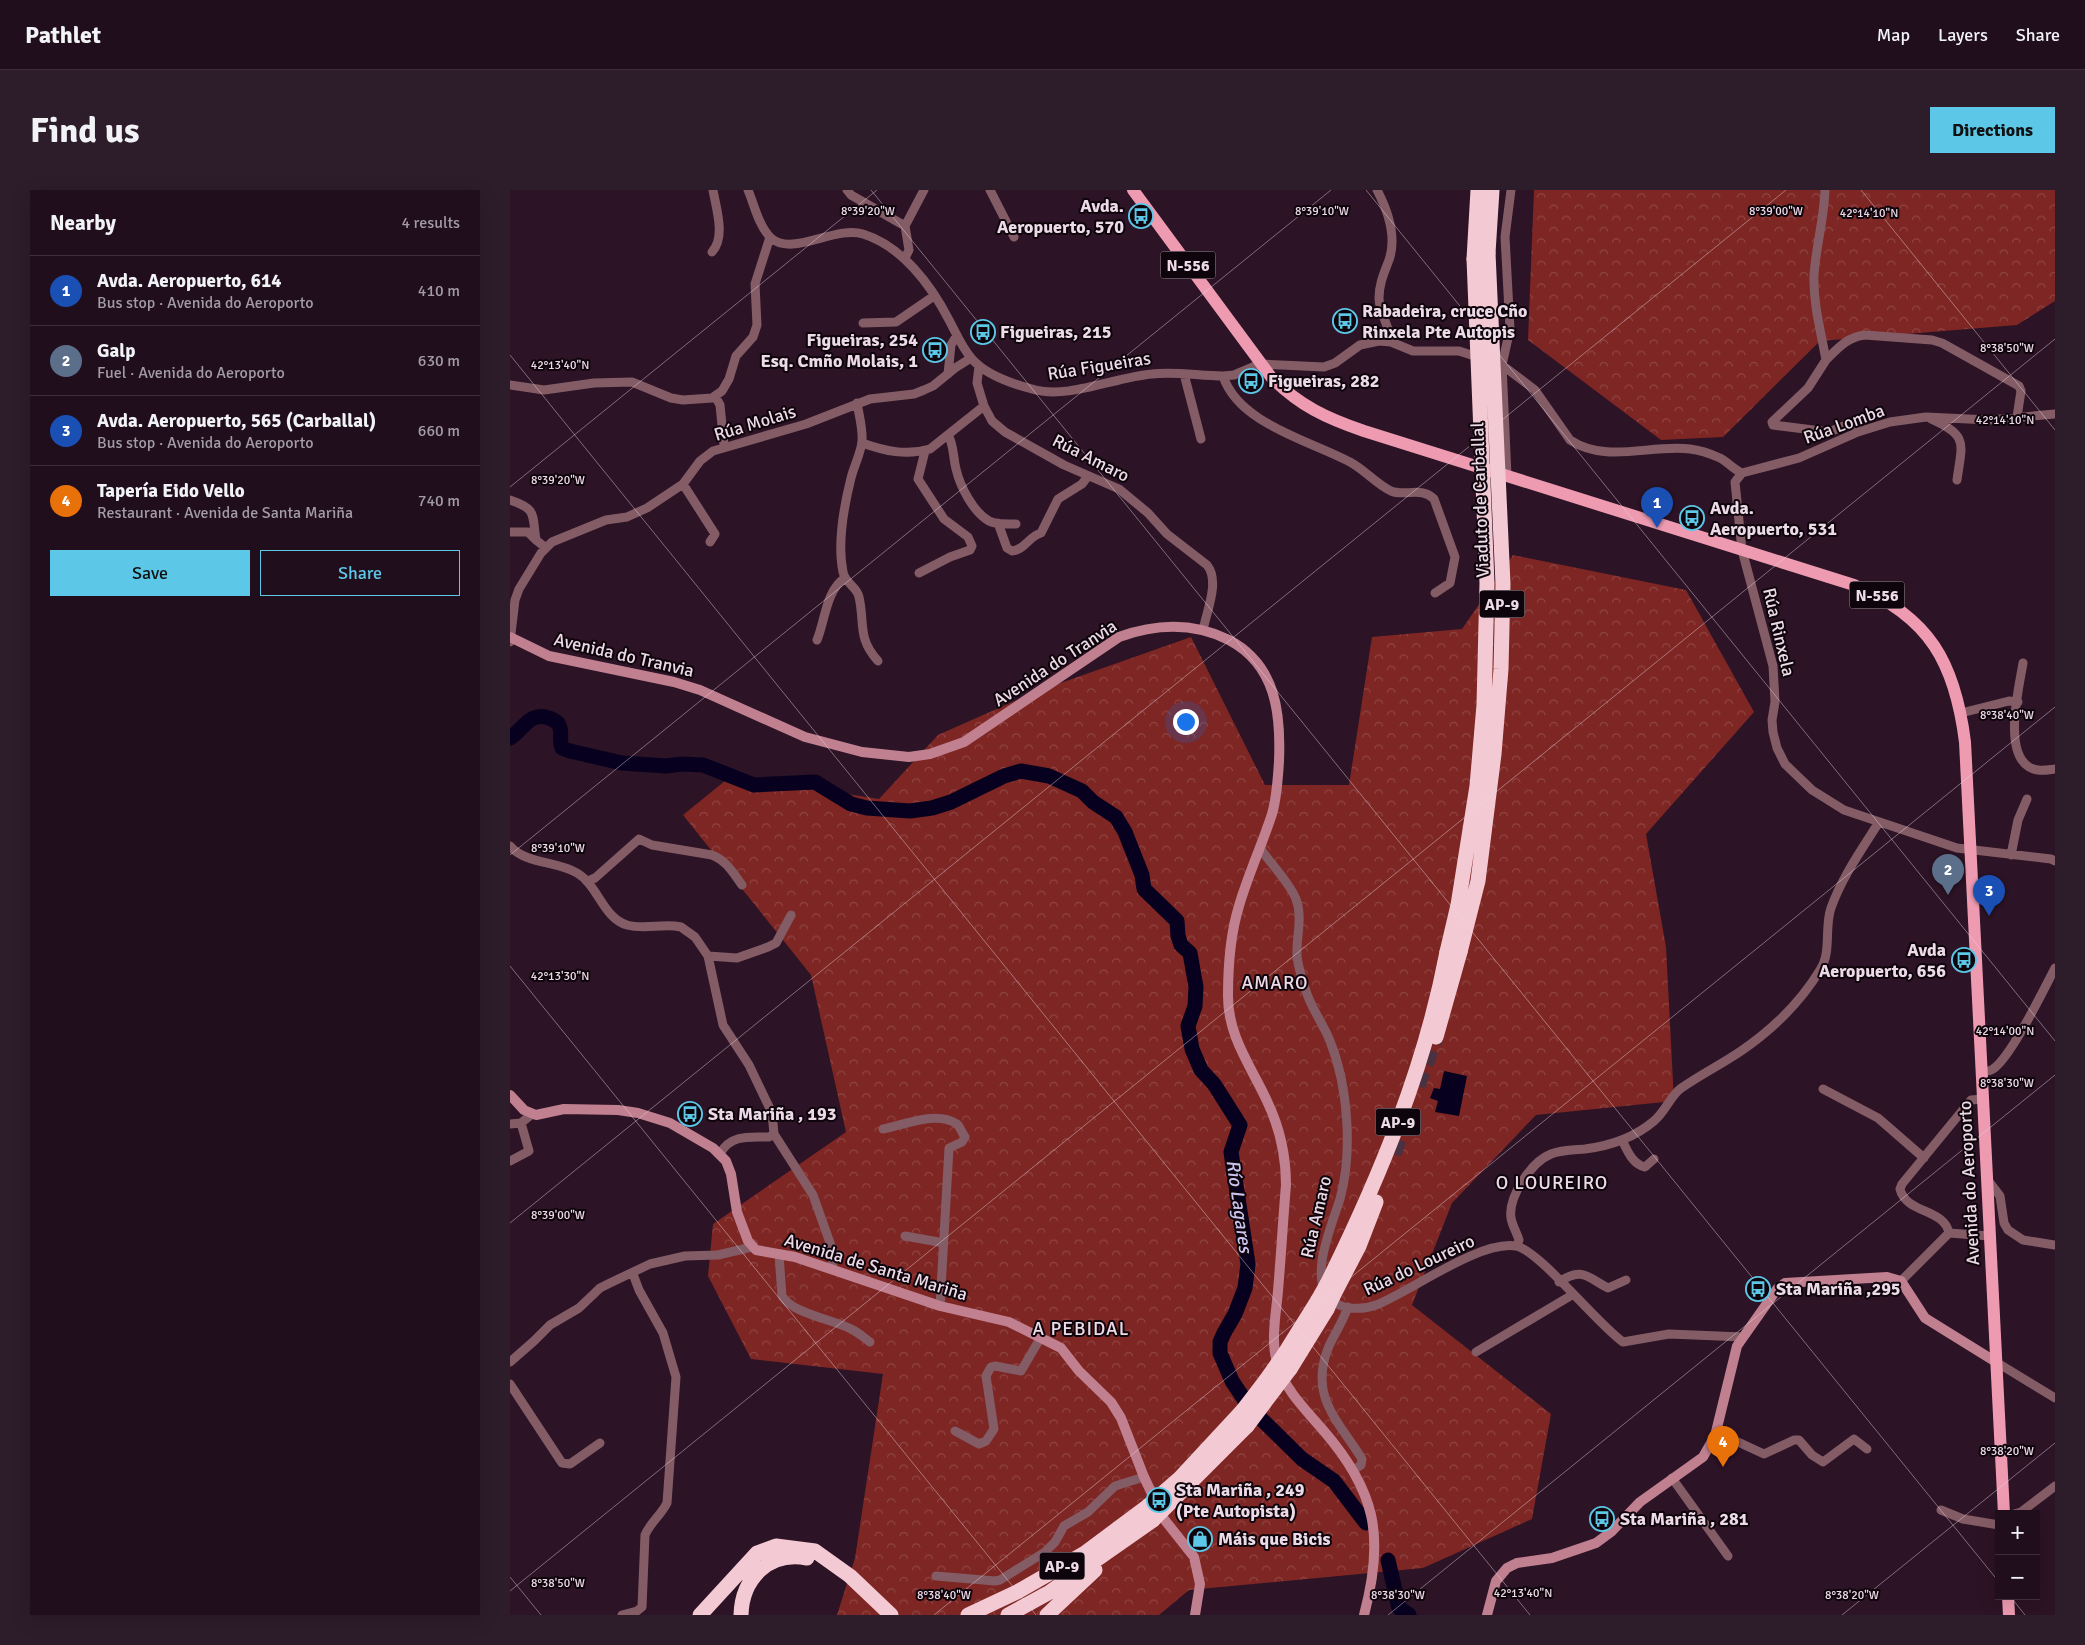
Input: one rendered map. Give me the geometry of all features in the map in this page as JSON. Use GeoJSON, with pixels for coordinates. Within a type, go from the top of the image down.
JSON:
{"type":"FeatureCollection","features":[{"type":"Feature","properties":{"kind":"highway","name":"AP-9"},"geometry":{"type":"LineString","coordinates":[[1478,190],[1481,256]]}},
{"type":"Feature","properties":{"kind":"highway","name":"AP-9"},"geometry":{"type":"LineString","coordinates":[[1481,256],[1492,190]]}},
{"type":"Feature","properties":{"kind":"highway","name":"Viaduto de Carballal"},"geometry":{"type":"LineString","coordinates":[[1453,952],[1458,905],[1474,804],[1484,705],[1486,583],[1481,256]]}},
{"type":"Feature","properties":{"kind":"highway","name":"AP-9"},"geometry":{"type":"LineString","coordinates":[[1436,1037],[1453,952]]}},
{"type":"Feature","properties":{"kind":"highway","name":"AP-9"},"geometry":{"type":"LineString","coordinates":[[968,1615],[1016,1592],[1151,1513],[1179,1479],[1243,1410],[1285,1353],[1332,1300],[1408,1094],[1441,982],[1453,952]]}},
{"type":"Feature","properties":{"kind":"highway","name":"AP-9"},"geometry":{"type":"LineString","coordinates":[[1008,1615],[1050,1592],[1120,1545],[1151,1513],[1247,1426],[1290,1368],[1332,1300],[1359,1246],[1394,1154]]}},
{"type":"Feature","properties":{"kind":"highway"},"geometry":{"type":"LineString","coordinates":[[1047,1615],[1120,1545]]}},
{"type":"Feature","properties":{"kind":"highway"},"geometry":{"type":"LineString","coordinates":[[700,1615],[757,1553],[776,1546],[815,1551],[850,1576],[891,1615]]}},
{"type":"Feature","properties":{"kind":"highway"},"geometry":{"type":"LineString","coordinates":[[741,1615],[744,1592],[761,1569],[777,1559],[796,1557],[805,1558],[827,1568],[878,1615]]}},
{"type":"Feature","properties":{"kind":"main road","name":"Avenida do Aeroporto"},"geometry":{"type":"LineString","coordinates":[[1133,190],[1260,364],[1285,391],[1325,418],[1875,593],[1902,610],[1922,628],[1943,658],[1954,682],[1961,713],[1971,851],[2004,1510]]}},
{"type":"Feature","properties":{"kind":"main road","name":"Avenida do Tranvia"},"geometry":{"type":"LineString","coordinates":[[510,639],[549,656],[691,687],[805,737],[862,752],[909,757],[930,754],[964,742],[1119,637],[1142,629],[1164,626],[1203,630],[1234,642],[1250,656],[1268,679],[1277,702],[1280,742],[1276,798],[1239,907],[1231,953],[1228,997],[1229,1015],[1239,1049],[1278,1125],[1286,1161],[1286,1185],[1274,1339],[1275,1353],[1278,1366],[1291,1393],[1342,1451],[1355,1469],[1367,1498],[1374,1542],[1374,1568],[1364,1615]]}},
{"type":"Feature","properties":{"kind":"main road"},"geometry":{"type":"LineString","coordinates":[[510,1095],[524,1110],[532,1114],[564,1109],[618,1110],[638,1113],[670,1123],[720,1154],[731,1174],[737,1212],[752,1247]]}},
{"type":"Feature","properties":{"kind":"main road","name":"Avenida de Santa Mariña"},"geometry":{"type":"LineString","coordinates":[[752,1247],[756,1250],[779,1254],[832,1270],[940,1306],[1009,1322],[1061,1348],[1079,1371],[1111,1402],[1130,1437],[1144,1477],[1164,1519],[1194,1557],[1200,1584],[1195,1615]]}},
{"type":"Feature","properties":{"kind":"main road"},"geometry":{"type":"LineString","coordinates":[[1487,1615],[1496,1581],[1507,1568],[1517,1563],[1552,1558],[1596,1543],[1611,1532],[1640,1502],[1703,1457],[1715,1436],[1727,1381],[1738,1346],[1777,1289],[1785,1283],[1887,1277],[1901,1281],[1925,1318],[1996,1362]]}},
{"type":"Feature","properties":{"kind":"main road"},"geometry":{"type":"LineString","coordinates":[[2008,1600],[2009,1615]]}},
{"type":"Feature","properties":{"kind":"street"},"geometry":{"type":"LineString","coordinates":[[712,252],[719,241],[713,190]]}},
{"type":"Feature","properties":{"kind":"street"},"geometry":{"type":"LineString","coordinates":[[510,385],[552,389],[615,381],[632,382],[670,398],[683,400],[712,398],[722,391],[729,379],[736,356],[753,337],[756,325],[755,284],[770,237],[748,190]]}},
{"type":"Feature","properties":{"kind":"street"},"geometry":{"type":"LineString","coordinates":[[847,190],[851,195],[905,226]]}},
{"type":"Feature","properties":{"kind":"street"},"geometry":{"type":"LineString","coordinates":[[904,258],[909,250],[905,226],[924,190]]}},
{"type":"Feature","properties":{"kind":"street"},"geometry":{"type":"LineString","coordinates":[[990,190],[1014,237]]}},
{"type":"Feature","properties":{"kind":"street"},"geometry":{"type":"LineString","coordinates":[[1377,190],[1383,202],[1392,237],[1390,258],[1380,282],[1379,300],[1390,332],[1391,342]]}},
{"type":"Feature","properties":{"kind":"street"},"geometry":{"type":"LineString","coordinates":[[1507,476],[1502,365],[1510,329],[1506,237],[1512,190]]}},
{"type":"Feature","properties":{"kind":"street"},"geometry":{"type":"LineString","coordinates":[[1825,190],[1825,213],[1814,274],[1815,299],[1826,360]]}},
{"type":"Feature","properties":{"kind":"street","name":"Rúa Figueiras"},"geometry":{"type":"LineString","coordinates":[[770,237],[777,242],[790,244],[851,231],[875,239],[904,258],[934,296],[971,358],[979,366],[1031,389],[1043,392],[1066,391],[1153,373],[1224,376],[1234,375],[1260,364],[1324,367],[1335,363],[1360,345],[1379,341],[1391,342],[1413,350],[1459,351],[1502,365],[1535,390],[1570,440],[1578,445],[1593,450],[1637,453],[1691,449],[1719,458],[1740,475]]}},
{"type":"Feature","properties":{"kind":"street"},"geometry":{"type":"LineString","coordinates":[[863,323],[896,322],[934,296]]}},
{"type":"Feature","properties":{"kind":"street"},"geometry":{"type":"LineString","coordinates":[[948,374],[950,350],[957,335]]}},
{"type":"Feature","properties":{"kind":"street"},"geometry":{"type":"LineString","coordinates":[[1858,432],[1849,424],[1829,432],[1773,425],[1772,422],[1808,388],[1826,360],[1840,345],[1854,336],[1865,335],[1932,340],[1942,343],[2019,386],[2017,417]]}},
{"type":"Feature","properties":{"kind":"street","name":"Rúa Molais"},"geometry":{"type":"LineString","coordinates":[[510,639],[518,589],[546,548],[562,537],[578,533],[606,520],[627,517],[647,508],[683,484],[700,461],[724,446],[806,424],[870,399],[914,394],[933,386],[971,358]]}},
{"type":"Feature","properties":{"kind":"street","name":"Rúa Amaro"},"geometry":{"type":"LineString","coordinates":[[979,366],[977,383],[984,406],[992,421],[1005,432],[1088,476],[1106,483],[1131,498],[1167,534],[1212,571],[1214,580],[1203,630]]}},
{"type":"Feature","properties":{"kind":"street"},"geometry":{"type":"LineString","coordinates":[[1184,374],[1201,439]]}},
{"type":"Feature","properties":{"kind":"street"},"geometry":{"type":"LineString","coordinates":[[1224,376],[1230,392],[1251,414],[1348,461],[1366,471],[1392,492],[1422,492],[1434,498],[1454,557],[1450,583],[1435,593]]}},
{"type":"Feature","properties":{"kind":"street"},"geometry":{"type":"LineString","coordinates":[[715,396],[720,405],[724,446]]}},
{"type":"Feature","properties":{"kind":"street"},"geometry":{"type":"LineString","coordinates":[[857,403],[862,443],[851,479],[841,542],[845,578],[858,592],[862,633],[871,653],[878,661]]}},
{"type":"Feature","properties":{"kind":"street"},"geometry":{"type":"LineString","coordinates":[[862,443],[889,452],[925,451],[984,406]]}},
{"type":"Feature","properties":{"kind":"street","name":"Rúa Lomba"},"geometry":{"type":"LineString","coordinates":[[1740,475],[1799,458],[1858,432],[1890,422],[1926,417],[1989,420],[2055,414]]}},
{"type":"Feature","properties":{"kind":"street"},"geometry":{"type":"LineString","coordinates":[[1926,417],[1958,434],[1962,442],[1957,480]]}},
{"type":"Feature","properties":{"kind":"street"},"geometry":{"type":"LineString","coordinates":[[948,435],[952,441],[958,477],[964,491],[980,514],[990,522],[1016,524]]}},
{"type":"Feature","properties":{"kind":"street"},"geometry":{"type":"LineString","coordinates":[[919,573],[950,557],[970,550],[972,546],[968,536],[944,519],[918,479],[925,451]]}},
{"type":"Feature","properties":{"kind":"street","name":"Rúa Rinxela"},"geometry":{"type":"LineString","coordinates":[[1740,475],[1735,482],[1742,550],[1773,666],[1775,702],[1772,720],[1777,748],[1785,764],[1812,790],[1844,810],[1971,851],[2011,854],[2055,861]]}},
{"type":"Feature","properties":{"kind":"street"},"geometry":{"type":"LineString","coordinates":[[998,523],[1007,548],[1012,552],[1018,551],[1034,535],[1041,533],[1060,496],[1082,484],[1088,476]]}},
{"type":"Feature","properties":{"kind":"street"},"geometry":{"type":"LineString","coordinates":[[683,484],[715,534],[710,542]]}},
{"type":"Feature","properties":{"kind":"street"},"geometry":{"type":"LineString","coordinates":[[510,500],[528,507],[532,513],[536,540]]}},
{"type":"Feature","properties":{"kind":"street"},"geometry":{"type":"LineString","coordinates":[[510,532],[528,532],[546,548]]}},
{"type":"Feature","properties":{"kind":"street"},"geometry":{"type":"LineString","coordinates":[[817,640],[826,609],[839,582],[845,578]]}},
{"type":"Feature","properties":{"kind":"street"},"geometry":{"type":"LineString","coordinates":[[2023,664],[2014,730],[2022,761],[2036,770],[2055,769]]}},
{"type":"Feature","properties":{"kind":"street"},"geometry":{"type":"LineString","coordinates":[[1961,713],[2009,701],[2018,702]]}},
{"type":"Feature","properties":{"kind":"street"},"geometry":{"type":"LineString","coordinates":[[2011,854],[2018,820],[2027,799]]}},
{"type":"Feature","properties":{"kind":"street"},"geometry":{"type":"LineString","coordinates":[[1743,1337],[1669,1334],[1623,1342],[1572,1295],[1537,1259],[1517,1246],[1519,1240],[1511,1219],[1512,1204],[1522,1183],[1538,1162],[1552,1154],[1590,1148],[1622,1140],[1656,1120],[1678,1090],[1741,1051],[1792,1009],[1820,970],[1826,958],[1827,928],[1832,907],[1849,872],[1879,822]]}},
{"type":"Feature","properties":{"kind":"street"},"geometry":{"type":"LineString","coordinates":[[588,881],[595,878],[639,839],[652,845],[712,854],[722,859],[729,866],[742,885]]}},
{"type":"Feature","properties":{"kind":"street"},"geometry":{"type":"LineString","coordinates":[[510,846],[519,854],[562,866],[588,881],[609,911],[627,925],[648,928],[681,927],[695,936],[708,956],[723,1025],[749,1065],[772,1113],[774,1134],[813,1195],[834,1254],[832,1270]]}},
{"type":"Feature","properties":{"kind":"street","name":"Rúa Amaro"},"geometry":{"type":"LineString","coordinates":[[1260,848],[1296,898],[1299,911],[1297,957],[1306,991],[1330,1041],[1344,1087],[1348,1140],[1342,1193],[1320,1266],[1320,1276],[1326,1294],[1332,1300]]}},
{"type":"Feature","properties":{"kind":"street"},"geometry":{"type":"LineString","coordinates":[[708,956],[737,958],[768,947],[776,943],[791,915]]}},
{"type":"Feature","properties":{"kind":"street"},"geometry":{"type":"LineString","coordinates":[[1982,1071],[1990,1071],[1995,1068],[2008,1051],[2055,968]]}},
{"type":"Feature","properties":{"kind":"street"},"geometry":{"type":"LineString","coordinates":[[1822,1089],[1878,1118],[1924,1158]]}},
{"type":"Feature","properties":{"kind":"street"},"geometry":{"type":"LineString","coordinates":[[1949,1233],[1942,1220],[1914,1206],[1901,1193],[1902,1184],[1971,1100],[1983,1099]]}},
{"type":"Feature","properties":{"kind":"street"},"geometry":{"type":"LineString","coordinates":[[510,1124],[521,1123],[532,1114]]}},
{"type":"Feature","properties":{"kind":"street"},"geometry":{"type":"LineString","coordinates":[[884,1129],[900,1126],[914,1119],[946,1120],[958,1125],[964,1138],[962,1142],[949,1148],[940,1306]]}},
{"type":"Feature","properties":{"kind":"street"},"geometry":{"type":"LineString","coordinates":[[510,1161],[529,1151],[521,1123]]}},
{"type":"Feature","properties":{"kind":"street"},"geometry":{"type":"LineString","coordinates":[[720,1154],[724,1146],[735,1139],[769,1137],[774,1134]]}},
{"type":"Feature","properties":{"kind":"street"},"geometry":{"type":"LineString","coordinates":[[1622,1140],[1631,1157],[1640,1166],[1644,1167],[1654,1160]]}},
{"type":"Feature","properties":{"kind":"street"},"geometry":{"type":"LineString","coordinates":[[1987,1179],[2000,1196],[2004,1223],[2008,1230],[2023,1240],[2055,1245]]}},
{"type":"Feature","properties":{"kind":"street"},"geometry":{"type":"LineString","coordinates":[[1901,1281],[1949,1233],[1990,1236]]}},
{"type":"Feature","properties":{"kind":"street"},"geometry":{"type":"LineString","coordinates":[[905,1236],[944,1243]]}},
{"type":"Feature","properties":{"kind":"street","name":"Rúa do Loureiro"},"geometry":{"type":"LineString","coordinates":[[1332,1300],[1364,1308],[1376,1305],[1426,1278],[1475,1255],[1503,1246],[1517,1246]]}},
{"type":"Feature","properties":{"kind":"street"},"geometry":{"type":"LineString","coordinates":[[511,1359],[534,1341],[550,1324],[579,1308],[600,1288],[633,1274],[650,1264],[676,1258],[718,1255],[752,1247]]}},
{"type":"Feature","properties":{"kind":"street"},"geometry":{"type":"LineString","coordinates":[[779,1254],[782,1296],[785,1301],[795,1308],[849,1328],[870,1342]]}},
{"type":"Feature","properties":{"kind":"street"},"geometry":{"type":"LineString","coordinates":[[622,1615],[637,1611],[642,1607],[645,1535],[667,1503],[676,1377],[663,1333],[639,1290],[633,1274]]}},
{"type":"Feature","properties":{"kind":"street"},"geometry":{"type":"LineString","coordinates":[[1559,1282],[1568,1276],[1589,1276],[1608,1288],[1626,1280]]}},
{"type":"Feature","properties":{"kind":"street"},"geometry":{"type":"LineString","coordinates":[[1476,1352],[1572,1295]]}},
{"type":"Feature","properties":{"kind":"street"},"geometry":{"type":"LineString","coordinates":[[1332,1300],[1329,1347],[1322,1382],[1325,1402],[1331,1414],[1362,1459],[1361,1465],[1355,1469]]}},
{"type":"Feature","properties":{"kind":"street"},"geometry":{"type":"LineString","coordinates":[[954,1431],[979,1444],[993,1435],[994,1429],[986,1376],[987,1371],[995,1366],[1021,1371],[1041,1337]]}},
{"type":"Feature","properties":{"kind":"street"},"geometry":{"type":"LineString","coordinates":[[1996,1362],[2055,1398]]}},
{"type":"Feature","properties":{"kind":"street"},"geometry":{"type":"LineString","coordinates":[[510,1384],[562,1463],[570,1464],[600,1443]]}},
{"type":"Feature","properties":{"kind":"street"},"geometry":{"type":"LineString","coordinates":[[1715,1436],[1738,1442],[1764,1454],[1794,1440],[1799,1440],[1812,1455],[1823,1462],[1854,1439],[1867,1449]]}},
{"type":"Feature","properties":{"kind":"street"},"geometry":{"type":"LineString","coordinates":[[936,1576],[1000,1580],[1045,1552],[1055,1542],[1060,1530],[1070,1521],[1094,1508],[1115,1486],[1144,1477]]}},
{"type":"Feature","properties":{"kind":"street"},"geometry":{"type":"LineString","coordinates":[[1672,1478],[1728,1556]]}},
{"type":"Feature","properties":{"kind":"street"},"geometry":{"type":"LineString","coordinates":[[2024,1510],[2055,1486]]}},
{"type":"Feature","properties":{"kind":"street"},"geometry":{"type":"LineString","coordinates":[[1940,1510],[1963,1519],[1995,1523]]}},
{"type":"Feature","properties":{"kind":"green space"},"geometry":{"type":"Polygon","coordinates":[[[1534,190],[2055,190],[2055,301],[2017,325],[1820,341],[1723,437],[1661,440],[1528,340],[1534,190]]]}},
{"type":"Feature","properties":{"kind":"green space"},"geometry":{"type":"Polygon","coordinates":[[[1513,555],[1686,590],[1754,712],[1646,834],[1666,947],[1674,1101],[1536,1115],[1452,1203],[1412,1305],[1551,1414],[1532,1519],[1423,1568],[1189,1590],[1159,1615],[837,1615],[855,1558],[883,1374],[751,1359],[708,1276],[713,1224],[846,1132],[811,975],[683,815],[731,776],[879,799],[938,735],[1035,692],[1191,637],[1265,785],[1349,785],[1372,637],[1462,629],[1513,555]]]}},
{"type":"Feature","properties":{"kind":"shaded area"},"geometry":{"type":"Polygon","coordinates":[[[1444,1071],[1467,1076],[1459,1116],[1435,1112],[1438,1101],[1430,1098],[1434,1088],[1440,1089],[1444,1071]]]}},
{"type":"Feature","properties":{"kind":"waterway","name":"Río Lagares"},"geometry":{"type":"LineString","coordinates":[[510,738],[532,719],[542,716],[557,723],[561,731],[562,748],[570,751],[622,763],[666,766],[682,764],[703,765],[754,785],[815,782],[851,804],[867,808],[910,811],[932,808],[951,802],[1004,776],[1021,771],[1049,776],[1082,791],[1093,802],[1116,817],[1125,832],[1142,875],[1144,889],[1177,921],[1181,945],[1190,953],[1196,987],[1195,1006],[1188,1026],[1192,1049],[1201,1070],[1214,1084],[1240,1125],[1231,1152],[1248,1264],[1245,1288],[1235,1314],[1220,1342],[1220,1353],[1232,1381],[1250,1408],[1302,1459],[1334,1481],[1366,1523]]}},
{"type":"Feature","properties":{"kind":"waterway","name":"Río Lagares"},"geometry":{"type":"LineString","coordinates":[[1388,1560],[1399,1608],[1409,1615]]}},
{"type":"Feature","properties":{"kind":"tunnel"},"geometry":{"type":"LineString","coordinates":[[1418,1086],[1436,1037]]}},
{"type":"Feature","properties":{"kind":"tunnel"},"geometry":{"type":"LineString","coordinates":[[1394,1154],[1404,1127]]}},
{"type":"Feature","properties":{"kind":"place","name":"Avda. Aeropuerto, 570"},"geometry":{"type":"Point","coordinates":[1141,216]}},
{"type":"Feature","properties":{"kind":"place","name":"Rabadeira, cruce Cño Rinxela Pte Autopis"},"geometry":{"type":"Point","coordinates":[1345,321]}},
{"type":"Feature","properties":{"kind":"place","name":"Figueiras, 215"},"geometry":{"type":"Point","coordinates":[983,332]}},
{"type":"Feature","properties":{"kind":"place","name":"Figueiras, 254 Esq. Cmño Molais, 1"},"geometry":{"type":"Point","coordinates":[935,350]}},
{"type":"Feature","properties":{"kind":"place","name":"Figueiras, 282"},"geometry":{"type":"Point","coordinates":[1251,381]}},
{"type":"Feature","properties":{"kind":"place","name":"Avda. Aeropuerto, 531"},"geometry":{"type":"Point","coordinates":[1692,518]}},
{"type":"Feature","properties":{"kind":"place","name":"Avda. Aeropuerto, 614"},"geometry":{"type":"Point","coordinates":[1657,528]}},
{"type":"Feature","properties":{"kind":"place","name":"Galp"},"geometry":{"type":"Point","coordinates":[1948,895]}},
{"type":"Feature","properties":{"kind":"place","name":"Avda. Aeropuerto, 565 (Carballal)"},"geometry":{"type":"Point","coordinates":[1989,916]}},
{"type":"Feature","properties":{"kind":"place","name":"Avda Aeropuerto, 656"},"geometry":{"type":"Point","coordinates":[1964,960]}},
{"type":"Feature","properties":{"kind":"place","name":"Sta Mariña , 193"},"geometry":{"type":"Point","coordinates":[690,1114]}},
{"type":"Feature","properties":{"kind":"place","name":"Sta Mariña ,295"},"geometry":{"type":"Point","coordinates":[1758,1289]}},
{"type":"Feature","properties":{"kind":"place","name":"Tapería Eido Vello"},"geometry":{"type":"Point","coordinates":[1723,1467]}},
{"type":"Feature","properties":{"kind":"place","name":"Sta Mariña , 249 (Pte Autopista)"},"geometry":{"type":"Point","coordinates":[1159,1500]}},
{"type":"Feature","properties":{"kind":"place","name":"Sta Mariña , 281"},"geometry":{"type":"Point","coordinates":[1602,1519]}},
{"type":"Feature","properties":{"kind":"place","name":"Máis que Bicis"},"geometry":{"type":"Point","coordinates":[1200,1539]}},
{"type":"Feature","properties":{"kind":"district","name":"AMARO"},"geometry":{"type":"Point","coordinates":[1275,982]}},
{"type":"Feature","properties":{"kind":"district","name":"O LOUREIRO"},"geometry":{"type":"Point","coordinates":[1552,1182]}},
{"type":"Feature","properties":{"kind":"district","name":"A PEBIDAL"},"geometry":{"type":"Point","coordinates":[1081,1328]}}]}
